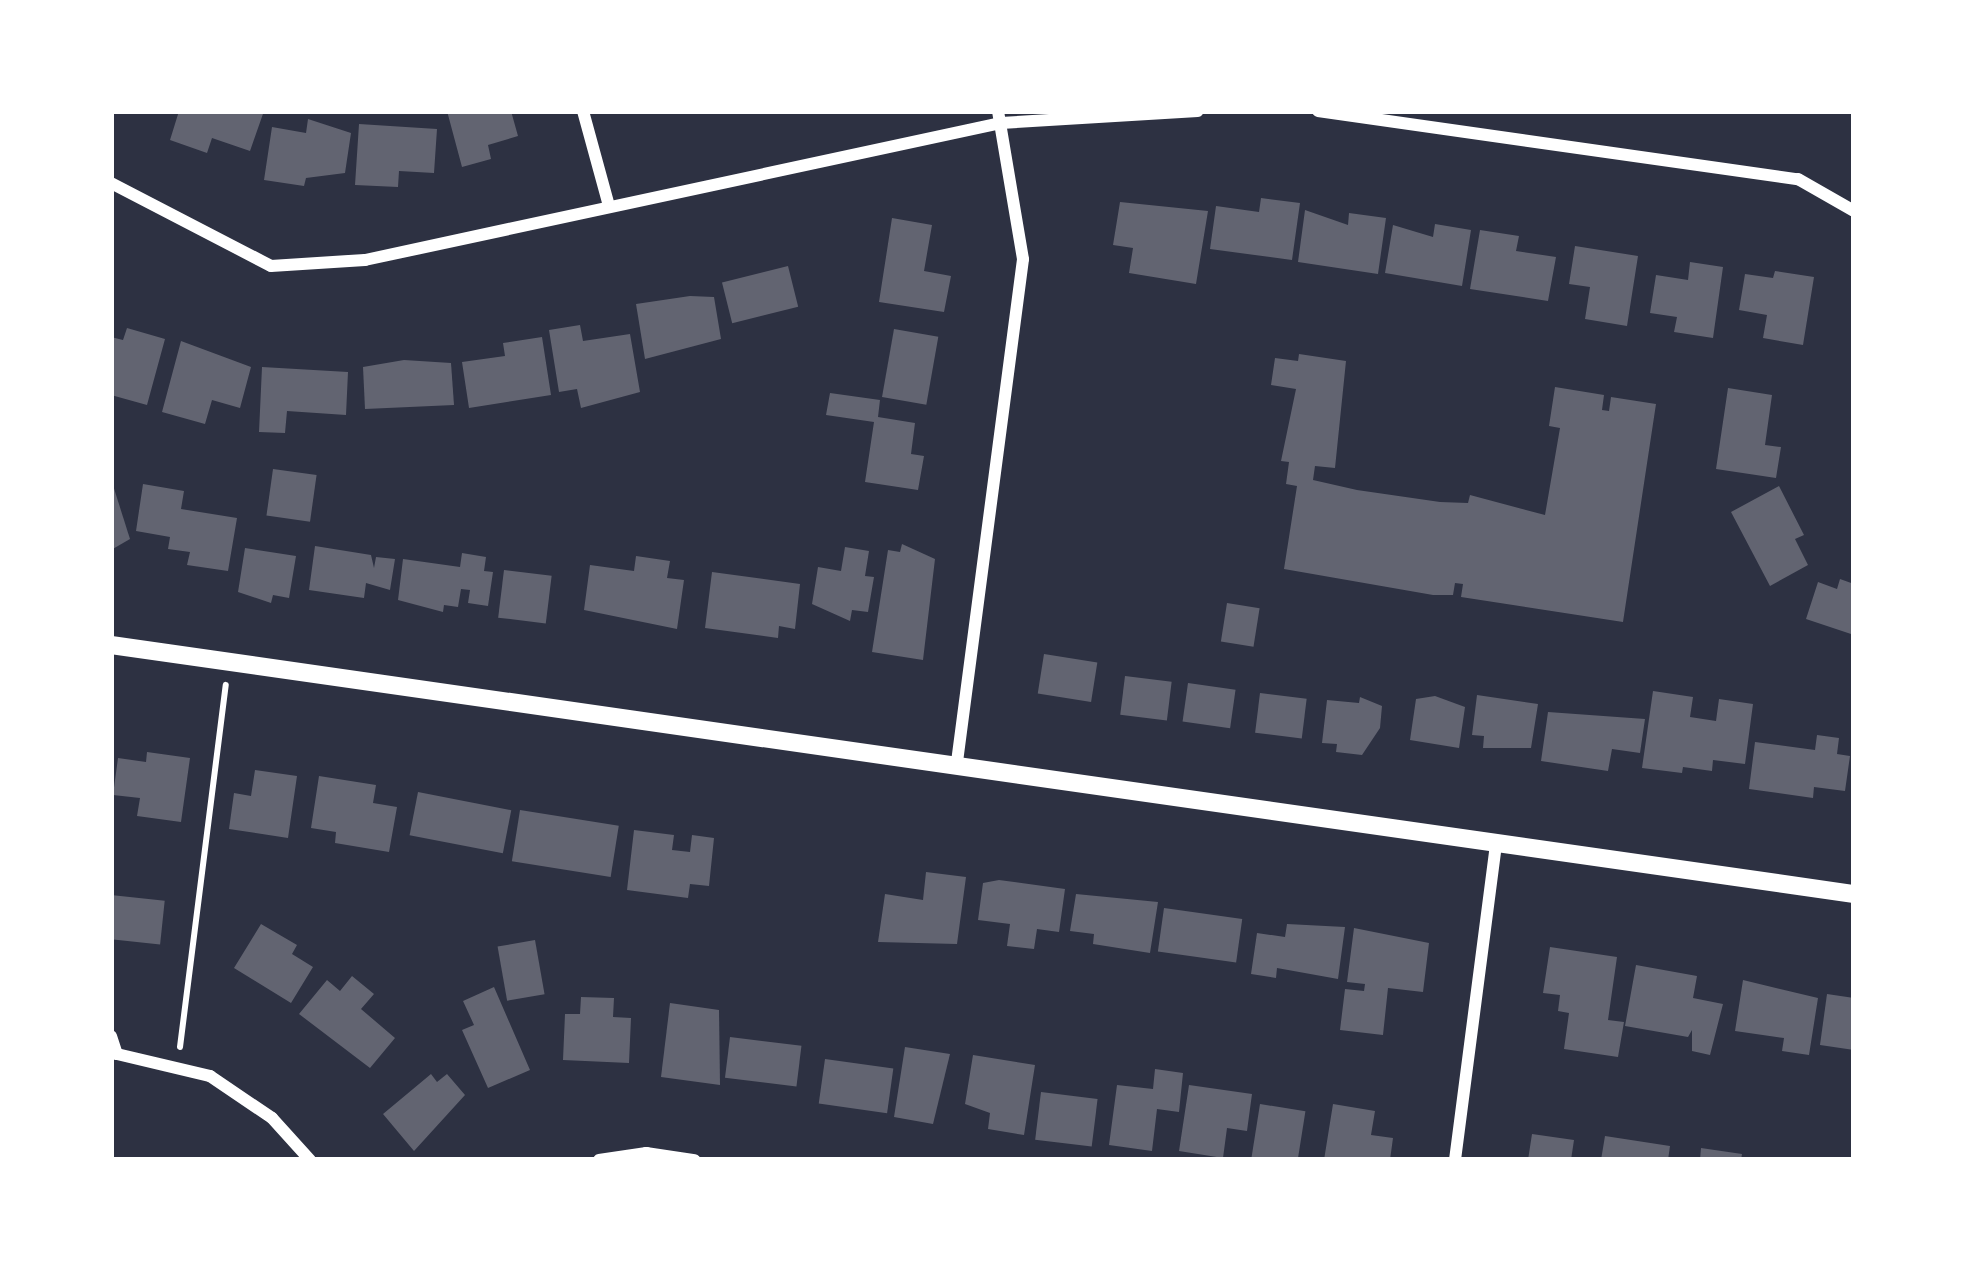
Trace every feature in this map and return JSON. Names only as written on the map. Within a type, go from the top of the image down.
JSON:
[{"type":"main road","points":[[111,645],[228,666],[957,762],[1854,894]]},
{"type":"street","points":[[583,111],[609,206]]},
{"type":"street","points":[[111,183],[271,266],[365,260],[999,117],[1198,111]]},
{"type":"street","points":[[1318,111],[1798,179],[1854,211]]},
{"type":"street","points":[[957,762],[1022,259],[999,117]]},
{"type":"street","points":[[1455,1160],[1496,844]]},
{"type":"street","points":[[111,1036],[114,1058],[210,1076],[272,1118],[310,1160]]},
{"type":"street","points":[[599,1160],[646,1153],[694,1160]]},
{"type":"path","points":[[178,1068],[228,666]]},
{"type":"building","points":[[179,111],[264,111],[250,151],[212,138],[207,153],[170,140]]},
{"type":"building","points":[[447,111],[511,111],[518,136],[488,145],[491,159],[462,167]]},
{"type":"building","points":[[308,119],[351,133],[345,173],[306,178],[304,186],[264,180],[272,127],[306,133]]},
{"type":"building","points":[[359,124],[437,129],[434,173],[399,171],[398,187],[355,185]]},
{"type":"building","points":[[1261,198],[1300,203],[1292,260],[1210,249],[1216,206],[1259,212]]},
{"type":"building","points":[[1120,202],[1208,211],[1196,284],[1129,273],[1133,248],[1113,245]]},
{"type":"building","points":[[1305,210],[1348,225],[1349,213],[1386,218],[1378,274],[1298,262]]},
{"type":"building","points":[[892,218],[932,225],[924,271],[951,276],[944,312],[879,302]]},
{"type":"building","points":[[1435,224],[1471,230],[1462,286],[1385,273],[1393,225],[1433,237]]},
{"type":"building","points":[[1480,230],[1519,236],[1516,251],[1556,257],[1548,301],[1470,289]]},
{"type":"building","points":[[1575,246],[1638,256],[1627,326],[1585,319],[1590,287],[1569,284]]},
{"type":"building","points":[[1690,262],[1723,267],[1713,338],[1674,332],[1677,317],[1650,313],[1656,275],[1688,280]]},
{"type":"building","points":[[788,266],[798,307],[732,323],[722,282]]},
{"type":"building","points":[[1775,271],[1814,277],[1803,345],[1763,338],[1767,315],[1739,310],[1745,274],[1773,278]]},
{"type":"building","points":[[714,297],[721,339],[645,359],[636,304]]},
{"type":"building","points":[[580,325],[583,341],[630,334],[640,392],[581,408],[577,389],[559,392],[549,330]]},
{"type":"building","points":[[127,328],[165,339],[147,405],[111,395],[111,337],[123,340]]},
{"type":"building","points":[[894,329],[938,337],[926,405],[882,397]]},
{"type":"building","points":[[542,337],[551,395],[469,408],[462,362],[505,356],[503,343]]},
{"type":"building","points":[[181,341],[251,367],[240,408],[212,400],[205,424],[162,412]]},
{"type":"building","points":[[1299,354],[1346,361],[1335,468],[1315,466],[1313,480],[1440,502],[1468,503],[1470,495],[1545,515],[1560,428],[1549,426],[1555,387],[1604,395],[1602,410],[1609,411],[1611,397],[1656,404],[1623,622],[1461,597],[1463,584],[1455,583],[1453,595],[1433,595],[1284,569],[1297,486],[1286,484],[1289,462],[1281,461],[1296,389],[1271,385],[1275,358],[1298,361]]},
{"type":"building","points":[[404,360],[451,363],[454,405],[365,409],[363,367]]},
{"type":"building","points":[[262,367],[348,372],[346,415],[287,411],[285,433],[259,432]]},
{"type":"building","points":[[1728,388],[1772,395],[1765,445],[1781,447],[1776,478],[1716,469]]},
{"type":"building","points":[[830,393],[880,400],[878,417],[915,423],[911,454],[924,456],[918,490],[865,482],[874,422],[826,415]]},
{"type":"building","points":[[273,469],[317,475],[310,522],[266,516]]},
{"type":"building","points":[[111,479],[130,539],[111,550]]},
{"type":"building","points":[[143,484],[184,491],[181,509],[237,518],[228,571],[187,565],[190,552],[168,549],[170,537],[136,531]]},
{"type":"building","points":[[1779,486],[1804,535],[1795,539],[1808,565],[1770,586],[1731,512]]},
{"type":"building","points":[[902,544],[935,559],[923,660],[872,652],[888,550],[900,552]]},
{"type":"building","points":[[315,546],[371,555],[374,568],[376,557],[395,559],[390,590],[366,583],[364,598],[309,590]]},
{"type":"building","points":[[845,547],[869,551],[865,576],[874,577],[868,612],[852,610],[850,621],[812,604],[818,567],[841,571]]},
{"type":"building","points":[[245,548],[296,556],[289,598],[273,595],[271,603],[238,592]]},
{"type":"building","points":[[462,553],[486,557],[484,571],[493,572],[488,606],[468,603],[470,590],[461,589],[458,607],[444,605],[443,612],[398,600],[403,559],[460,567]]},
{"type":"building","points":[[636,556],[670,561],[667,578],[684,580],[677,629],[584,610],[590,565],[634,571]]},
{"type":"building","points":[[504,570],[552,576],[546,623],[498,618]]},
{"type":"building","points":[[712,572],[800,584],[795,629],[779,626],[778,638],[705,628]]},
{"type":"building","points":[[1840,579],[1854,584],[1854,635],[1806,619],[1818,582],[1837,589]]},
{"type":"building","points":[[1227,603],[1260,608],[1253,647],[1221,642]]},
{"type":"building","points":[[1044,654],[1097,662],[1091,702],[1038,694]]},
{"type":"building","points":[[1125,676],[1172,682],[1167,720],[1120,715]]},
{"type":"building","points":[[1188,683],[1236,690],[1230,728],[1183,722]]},
{"type":"building","points":[[1653,691],[1693,697],[1690,717],[1716,721],[1719,699],[1753,704],[1745,764],[1713,760],[1712,771],[1683,767],[1682,773],[1642,768]]},
{"type":"building","points":[[1260,693],[1307,699],[1302,738],[1255,733]]},
{"type":"building","points":[[1477,695],[1538,704],[1531,748],[1483,748],[1484,736],[1472,735]]},
{"type":"building","points":[[1435,696],[1465,707],[1459,748],[1410,740],[1416,699]]},
{"type":"building","points":[[1360,697],[1382,706],[1380,728],[1362,755],[1336,752],[1337,744],[1322,743],[1327,700],[1359,703]]},
{"type":"building","points":[[1548,712],[1645,719],[1640,753],[1612,749],[1608,771],[1541,761]]},
{"type":"building","points":[[1817,735],[1839,738],[1837,754],[1850,756],[1845,791],[1814,787],[1813,798],[1749,789],[1755,742],[1815,750]]},
{"type":"building","points":[[147,752],[190,758],[181,822],[137,816],[140,798],[113,795],[118,758],[146,762]]},
{"type":"building","points":[[255,770],[297,776],[288,838],[229,829],[234,793],[251,796]]},
{"type":"building","points":[[319,776],[376,785],[373,803],[397,807],[389,852],[335,843],[336,832],[311,828]]},
{"type":"building","points":[[418,792],[511,810],[503,853],[410,835]]},
{"type":"building","points":[[520,810],[619,826],[611,877],[512,861]]},
{"type":"building","points":[[634,830],[674,835],[672,850],[690,852],[692,835],[714,838],[709,886],[690,884],[688,898],[627,890]]},
{"type":"building","points":[[926,872],[966,877],[957,944],[878,942],[885,894],[923,900]]},
{"type":"building","points":[[999,880],[1065,889],[1059,932],[1037,929],[1034,949],[1007,946],[1010,924],[978,920],[983,883]]},
{"type":"building","points":[[1076,894],[1158,902],[1150,953],[1093,944],[1094,934],[1070,931]]},
{"type":"building","points":[[111,895],[165,901],[160,944],[111,939]]},
{"type":"building","points":[[1164,908],[1242,919],[1236,963],[1158,952]]},
{"type":"building","points":[[261,924],[297,945],[292,954],[313,967],[291,1003],[234,968]]},
{"type":"building","points":[[1287,924],[1345,927],[1338,979],[1277,968],[1276,978],[1251,974],[1257,933],[1285,937]]},
{"type":"building","points":[[1354,928],[1429,943],[1423,992],[1388,988],[1383,1035],[1340,1030],[1345,989],[1364,991],[1365,984],[1347,982]]},
{"type":"building","points":[[535,940],[545,994],[507,1001],[498,947]]},
{"type":"building","points":[[1550,947],[1617,957],[1608,1020],[1624,1022],[1618,1057],[1564,1049],[1569,1013],[1558,1011],[1560,995],[1543,993]]},
{"type":"building","points":[[1636,965],[1697,976],[1693,998],[1723,1004],[1710,1055],[1692,1051],[1692,1030],[1688,1037],[1625,1026]]},
{"type":"building","points":[[352,976],[374,994],[361,1009],[395,1038],[370,1068],[299,1014],[327,980],[340,991]]},
{"type":"building","points":[[1743,980],[1818,998],[1809,1055],[1782,1051],[1784,1038],[1735,1031]]},
{"type":"building","points":[[494,987],[530,1070],[488,1088],[462,1030],[474,1025],[463,1001]]},
{"type":"building","points":[[1827,994],[1854,998],[1854,1050],[1820,1045]]},
{"type":"building","points":[[581,997],[614,998],[613,1017],[631,1018],[629,1063],[563,1060],[565,1014],[580,1014]]},
{"type":"building","points":[[670,1003],[719,1010],[720,1085],[661,1077]]},
{"type":"building","points":[[730,1037],[801,1046],[796,1086],[725,1078]]},
{"type":"building","points":[[905,1047],[950,1054],[933,1124],[894,1117]]},
{"type":"building","points":[[973,1055],[1035,1065],[1024,1135],[988,1129],[990,1113],[965,1104]]},
{"type":"building","points":[[825,1059],[893,1069],[887,1113],[819,1104]]},
{"type":"building","points":[[1155,1069],[1183,1073],[1179,1112],[1157,1109],[1152,1151],[1109,1145],[1117,1085],[1153,1089]]},
{"type":"building","points":[[431,1074],[437,1082],[447,1074],[465,1095],[414,1151],[383,1114]]},
{"type":"building","points":[[1189,1085],[1252,1094],[1247,1131],[1227,1128],[1223,1158],[1179,1151]]},
{"type":"building","points":[[1041,1092],[1098,1099],[1092,1147],[1035,1140]]},
{"type":"building","points":[[1260,1104],[1305,1111],[1298,1160],[1251,1160]]},
{"type":"building","points":[[1333,1104],[1375,1111],[1371,1135],[1393,1138],[1390,1160],[1324,1160]]},
{"type":"building","points":[[1532,1134],[1574,1140],[1571,1160],[1528,1160]]},
{"type":"building","points":[[1605,1136],[1670,1146],[1668,1160],[1601,1160]]},
{"type":"building","points":[[1701,1148],[1742,1154],[1741,1160],[1700,1160]]}]
